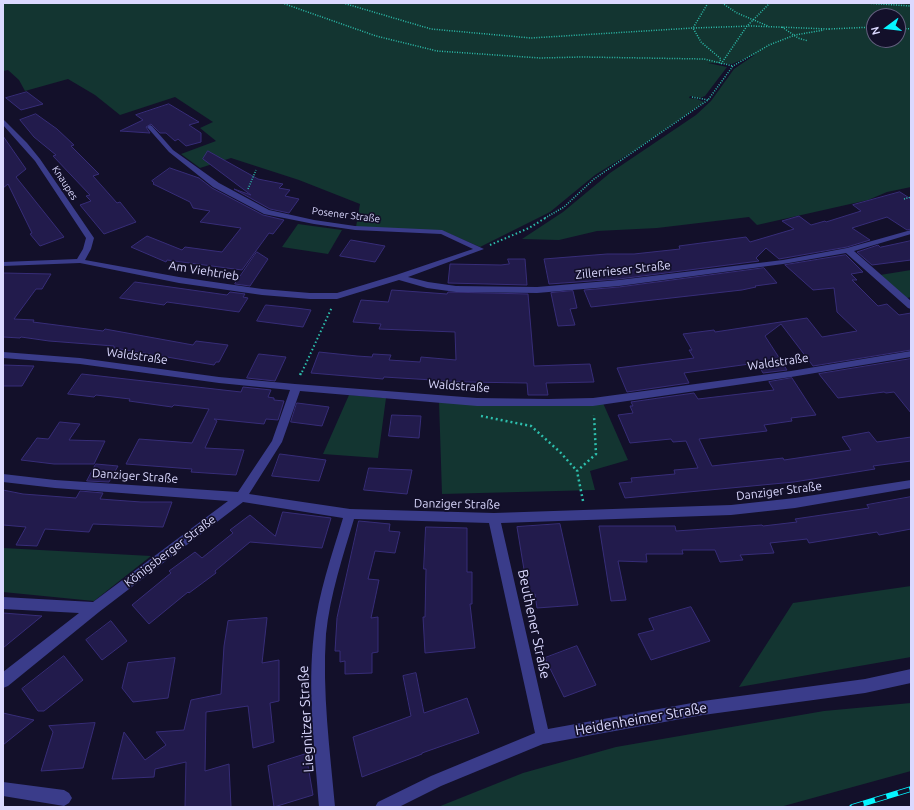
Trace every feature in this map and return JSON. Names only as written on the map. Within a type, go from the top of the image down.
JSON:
[{"type":"street","name":"Knaupes","points":[[3,122],[25,144],[38,160],[90,238],[87,249],[80,261]]},
{"type":"street","name":"Posener Straße","points":[[150,127],[171,151],[216,185],[266,212],[314,222],[355,228],[442,232],[480,249]]},
{"type":"street","name":"Zillerrieser Straße","points":[[399,278],[427,285],[456,289],[537,290],[619,283],[783,262],[848,250],[911,232]]},
{"type":"street","points":[[399,278],[480,249]]},
{"type":"street","points":[[848,250],[911,306]]},
{"type":"street","name":"Am Viehtrieb","points":[[3,264],[80,261],[179,280],[262,292],[310,296],[337,296],[399,278]]},
{"type":"street","name":"Waldstraße","points":[[3,355],[80,361],[219,380],[467,401],[594,402],[798,373],[911,354]]},
{"type":"street","name":"Königsberger Straße","points":[[3,681],[95,608],[241,497],[277,442],[295,387]]},
{"type":"street","name":"Danziger Straße","points":[[3,478],[55,484],[241,497],[350,514],[494,518],[731,510],[795,503],[911,484]]},
{"type":"street","name":"Liegnitzer Straße","points":[[327,807],[318,691],[320,633],[330,581],[350,514]]},
{"type":"street","name":"Beuthener Straße","points":[[494,518],[543,737]]},
{"type":"street","points":[[3,603],[95,608]]},
{"type":"street","name":"Heidenheimer Straße","points":[[383,807],[436,781],[543,737],[703,708],[865,686],[911,676]]},
{"type":"street","points":[[3,789],[64,798]]},
{"type":"path","points":[[282,3],[376,36],[437,51],[540,58],[582,56],[672,58],[704,60],[734,66]]},
{"type":"path","points":[[343,3],[431,29],[531,38],[747,26],[829,29],[866,27]]},
{"type":"path","points":[[693,28],[708,3]]},
{"type":"path","points":[[722,3],[737,13],[770,26]]},
{"type":"path","points":[[720,63],[747,26],[770,3]]},
{"type":"path","points":[[866,3],[911,6]]},
{"type":"path","points":[[782,27],[798,38],[808,40]]},
{"type":"path","points":[[693,28],[701,42],[720,59],[720,63]]},
{"type":"path","points":[[480,249],[529,228],[564,207],[594,179],[708,100],[734,66],[770,45],[795,35],[829,29]]},
{"type":"path","points":[[692,97],[708,100]]},
{"type":"path","points":[[245,201],[256,170]]},
{"type":"path","points":[[904,199],[911,197]]},
{"type":"path","points":[[295,387],[337,296]]},
{"type":"path","points":[[467,401],[469,414],[531,426],[560,452],[577,471],[585,515]]},
{"type":"path","points":[[577,471],[596,454],[594,402]]},
{"type":"green space","points":[[3,3],[911,3],[911,187],[887,192],[868,200],[757,225],[749,217],[657,228],[597,231],[559,240],[522,239],[563,212],[610,173],[696,115],[711,101],[734,69],[756,54],[732,64],[708,63],[727,67],[705,96],[700,98],[690,96],[689,98],[704,102],[635,150],[595,175],[550,212],[480,247],[443,231],[356,227],[360,204],[299,180],[231,158],[200,168],[181,154],[216,141],[200,128],[213,122],[175,97],[120,115],[95,95],[68,79],[25,91],[19,80],[8,70],[3,71]]},
{"type":"green space","points":[[298,224],[342,230],[328,254],[282,247]]},
{"type":"green space","points":[[911,270],[911,297],[907,298],[880,275]]},
{"type":"green space","points":[[349,395],[386,398],[378,458],[323,454]]},
{"type":"green space","points":[[439,401],[603,403],[628,460],[590,471],[595,490],[442,494]]},
{"type":"green space","points":[[3,548],[151,556],[94,601],[3,592]]},
{"type":"green space","points":[[911,586],[911,657],[739,687],[793,603]]},
{"type":"green space","points":[[911,703],[911,771],[780,807],[438,807],[523,773],[616,747],[824,711]]},
{"type":"building","points":[[27,92],[43,104],[21,110],[6,98]]},
{"type":"building","points":[[169,104],[199,122],[189,125],[201,133],[201,142],[186,146],[178,139],[175,141],[166,133],[160,133],[151,124],[146,127],[150,133],[120,131],[143,120],[136,115]]},
{"type":"building","points":[[36,114],[57,129],[74,145],[71,146],[99,174],[93,176],[117,203],[120,202],[136,222],[104,234],[80,205],[91,201],[86,196],[90,195],[53,156],[56,155],[34,137],[20,120]]},
{"type":"building","points":[[3,136],[26,169],[16,177],[64,237],[40,246],[30,234],[32,233],[8,184],[3,188]]},
{"type":"building","points":[[208,151],[258,179],[283,184],[279,188],[290,190],[285,196],[299,199],[289,213],[270,209],[234,189],[251,195],[203,159]]},
{"type":"building","points":[[170,168],[199,178],[212,188],[263,215],[284,220],[273,234],[269,233],[242,270],[167,260],[166,262],[131,247],[147,236],[182,250],[185,247],[222,252],[241,228],[200,222],[210,211],[193,208],[190,202],[153,184],[154,183],[152,181]]},
{"type":"building","points":[[900,192],[911,199],[911,229],[907,230],[887,217],[852,228],[870,240],[847,247],[779,259],[766,248],[756,258],[759,261],[619,279],[549,284],[544,259],[607,254],[634,254],[680,249],[679,246],[746,237],[750,242],[794,229],[782,221],[799,216],[811,225],[826,222],[861,211],[853,205]]},
{"type":"building","points":[[351,240],[385,246],[375,262],[340,256]]},
{"type":"building","points":[[911,241],[911,260],[872,265],[857,252],[878,245],[880,247]]},
{"type":"building","points":[[257,252],[268,259],[250,286],[235,284]]},
{"type":"building","points":[[846,255],[863,272],[851,274],[857,280],[852,280],[878,306],[887,304],[899,315],[911,313],[911,350],[813,366],[781,324],[765,336],[787,370],[763,373],[757,363],[684,373],[689,383],[627,392],[617,368],[694,358],[689,350],[692,350],[683,334],[714,330],[715,332],[807,318],[822,337],[857,331],[837,312],[834,288],[813,290],[785,265]]},
{"type":"building","points":[[508,259],[525,259],[527,285],[448,283],[450,264],[501,265],[509,264]]},
{"type":"building","points":[[764,268],[777,283],[755,286],[756,287],[742,290],[591,307],[584,290],[619,287]]},
{"type":"building","points":[[3,273],[51,274],[42,289],[36,289],[14,319],[34,320],[33,322],[103,331],[105,329],[193,345],[196,341],[228,345],[219,362],[216,362],[214,365],[114,348],[114,346],[49,341],[21,337],[3,337]]},
{"type":"building","points":[[135,282],[227,295],[230,292],[245,294],[243,297],[248,298],[239,312],[167,302],[164,305],[120,298]]},
{"type":"building","points":[[392,290],[447,294],[448,292],[528,294],[534,366],[590,364],[594,382],[546,383],[548,395],[528,395],[527,383],[465,382],[384,377],[383,379],[311,373],[319,352],[372,357],[373,354],[391,355],[389,360],[420,362],[421,357],[456,360],[455,332],[379,329],[381,324],[353,322],[361,300],[388,302]]},
{"type":"building","points":[[573,291],[577,308],[570,309],[575,325],[558,326],[551,293]]},
{"type":"building","points":[[266,305],[311,310],[303,327],[257,321]]},
{"type":"building","points":[[259,354],[286,357],[275,381],[247,378]]},
{"type":"building","points":[[911,359],[911,413],[894,392],[838,398],[819,374]]},
{"type":"building","points":[[3,365],[34,366],[22,386],[3,386]]},
{"type":"building","points":[[82,374],[241,392],[243,387],[271,390],[268,397],[274,398],[274,400],[284,401],[278,420],[266,419],[264,424],[214,419],[217,421],[205,448],[244,450],[236,475],[191,472],[192,469],[126,464],[139,439],[192,443],[209,409],[174,405],[172,407],[129,401],[130,399],[96,395],[94,397],[68,394]]},
{"type":"building","points":[[792,378],[816,415],[791,418],[792,421],[764,425],[767,431],[699,439],[712,466],[783,458],[784,460],[851,450],[842,437],[869,432],[877,442],[911,437],[911,461],[873,466],[875,469],[794,482],[625,498],[619,483],[632,482],[631,478],[675,474],[674,470],[698,468],[686,441],[673,442],[671,439],[630,443],[618,415],[633,413],[630,406],[633,406],[631,402],[694,393],[698,399],[774,390],[769,382]]},
{"type":"building","points":[[297,403],[329,407],[322,426],[291,422]]},
{"type":"building","points":[[392,415],[421,416],[419,438],[389,436]]},
{"type":"building","points":[[60,422],[80,424],[69,440],[105,441],[94,464],[54,464],[21,460],[37,438],[48,439]]},
{"type":"building","points":[[280,454],[326,460],[319,481],[272,476]]},
{"type":"building","points":[[96,464],[118,466],[109,482],[87,481]]},
{"type":"building","points":[[369,468],[412,470],[407,494],[364,490]]},
{"type":"building","points":[[3,490],[23,494],[76,498],[80,491],[103,493],[100,499],[141,502],[172,502],[163,527],[93,524],[89,532],[45,529],[37,546],[16,545],[26,527],[3,525]]},
{"type":"building","points":[[911,497],[911,529],[879,535],[877,532],[809,543],[807,539],[770,543],[774,553],[740,555],[743,560],[720,562],[715,550],[682,550],[683,554],[646,554],[647,562],[618,561],[626,600],[611,601],[599,526],[675,526],[676,531],[763,526],[797,522],[795,519],[869,508],[867,505]]},
{"type":"building","points":[[283,512],[331,518],[322,548],[250,542],[215,571],[216,573],[189,593],[188,592],[149,624],[132,605],[171,573],[169,571],[195,552],[202,558],[233,533],[230,530],[250,515],[275,536]]},
{"type":"building","points":[[359,521],[390,524],[389,531],[400,532],[395,553],[375,551],[368,579],[379,580],[371,618],[378,617],[378,652],[372,653],[372,673],[345,674],[345,661],[340,662],[340,651],[335,651],[337,618]]},
{"type":"building","points":[[560,524],[578,605],[537,608],[535,594],[528,594],[517,527]]},
{"type":"building","points":[[426,527],[467,528],[467,572],[472,572],[472,604],[470,604],[475,648],[425,653],[423,617],[425,617],[426,569],[424,569]]},
{"type":"building","points":[[691,607],[710,641],[651,660],[638,634],[654,630],[649,619]]},
{"type":"building","points":[[3,613],[42,616],[3,648]]},
{"type":"building","points":[[267,618],[262,663],[279,660],[279,701],[270,703],[274,742],[253,748],[248,706],[206,712],[205,771],[229,764],[231,807],[185,807],[186,762],[155,769],[154,777],[112,779],[124,732],[145,760],[166,745],[156,732],[184,730],[191,700],[221,694],[224,646],[228,621]]},
{"type":"building","points":[[111,621],[127,641],[102,660],[86,640]]},
{"type":"building","points":[[577,646],[596,685],[564,697],[545,658]]},
{"type":"building","points":[[64,656],[83,680],[44,711],[38,711],[22,689]]},
{"type":"building","points":[[175,658],[168,698],[133,702],[122,688],[128,663]]},
{"type":"building","points":[[416,673],[424,713],[467,698],[479,733],[422,753],[362,777],[353,737],[411,716],[403,676]]},
{"type":"building","points":[[3,713],[34,720],[3,745]]},
{"type":"building","points":[[95,723],[83,768],[41,771],[53,732],[49,726]]},
{"type":"building","points":[[306,754],[313,795],[274,807],[268,766]]},
{"type":"railway","points":[[852,807],[911,789]]}]
